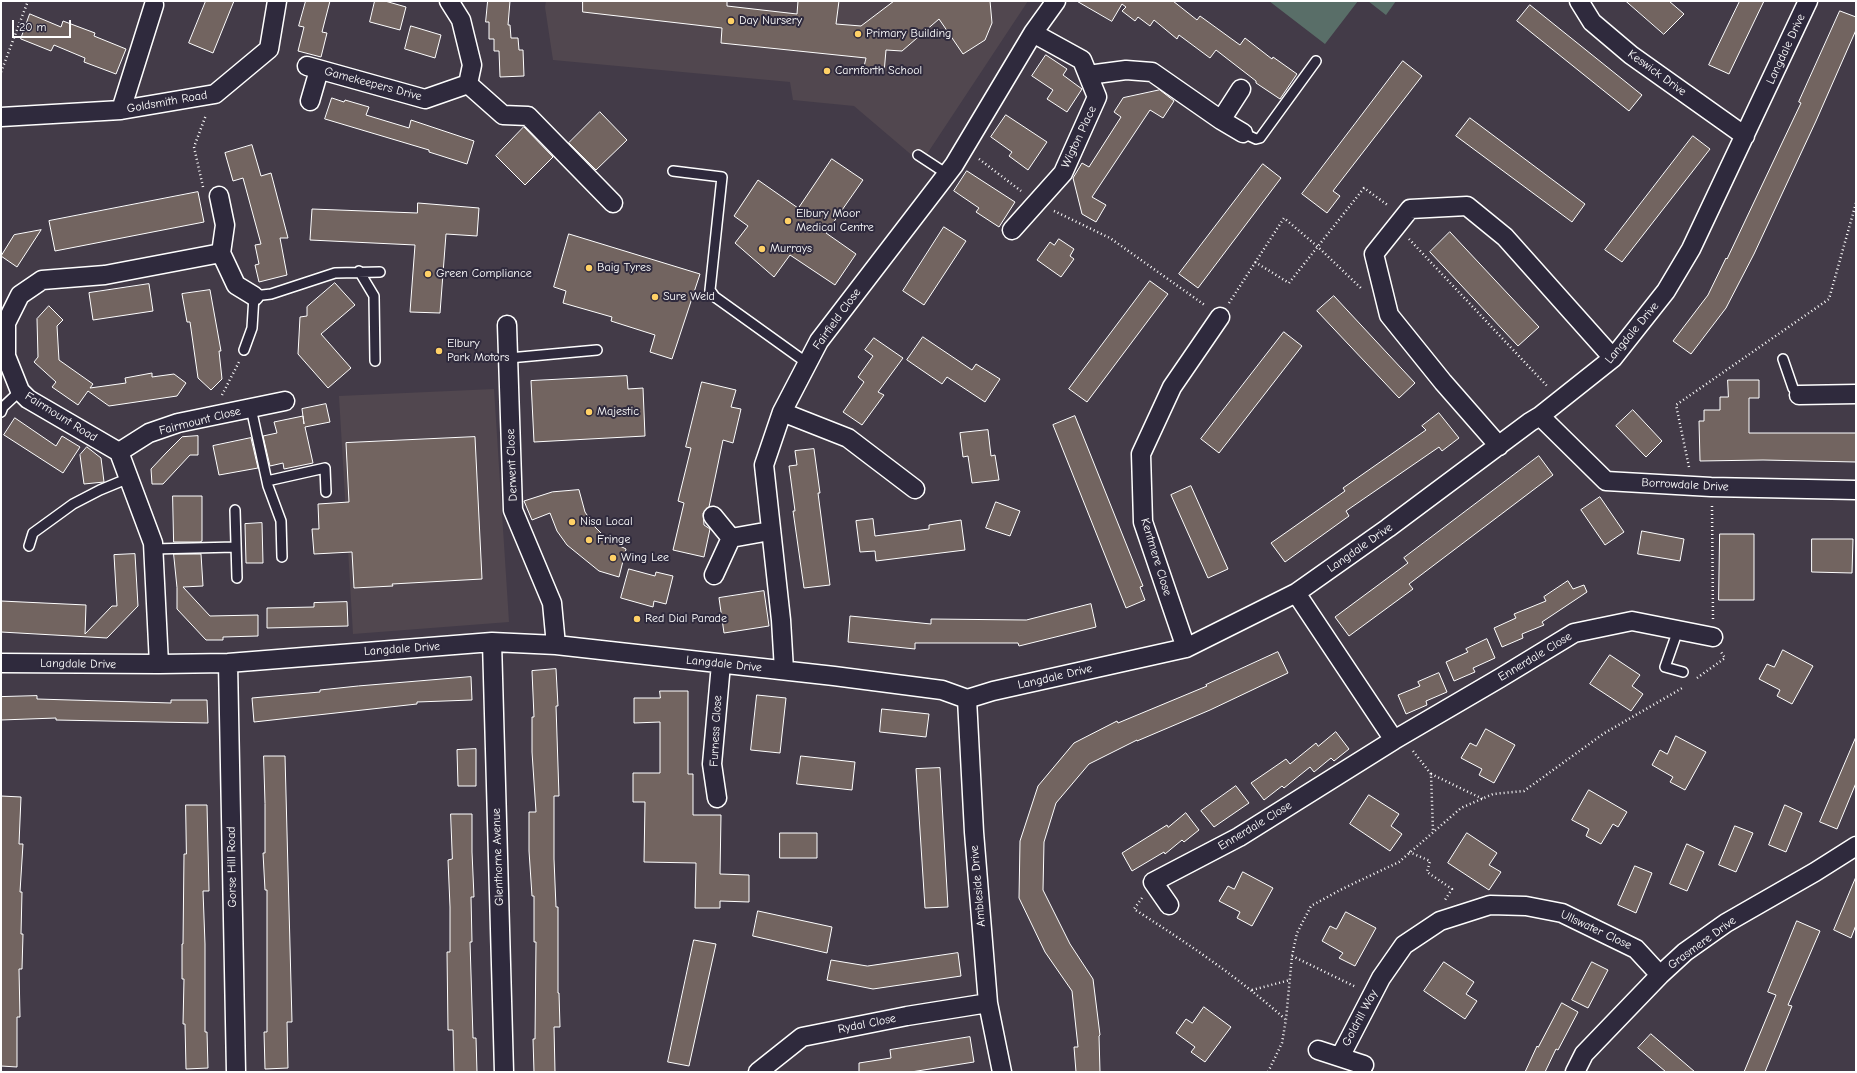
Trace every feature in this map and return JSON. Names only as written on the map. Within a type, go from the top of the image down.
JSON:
[{"type":"street","name":"Goldsmith Road","points":[[1,117],[121,110],[215,94],[269,49],[277,1]]},
{"type":"street","points":[[449,1],[461,20],[472,65],[468,84],[503,115],[528,116],[613,203]]},
{"type":"street","name":"Fairfield Close","points":[[784,670],[781,620],[770,531],[764,465],[782,412],[819,341],[947,174],[1033,33],[1056,1]]},
{"type":"street","name":"Keswick Drive","points":[[1578,1],[1592,22],[1631,55],[1745,136]]},
{"type":"street","name":"Langdale Drive","points":[[1,663],[228,663],[492,642],[556,645],[784,670],[942,690],[967,699],[993,691],[1186,648],[1296,593],[1540,416],[1613,358],[1666,292],[1691,249],[1808,1]]},
{"type":"street","points":[[121,110],[154,5]]},
{"type":"street","name":"Wigton Place","points":[[1012,230],[1063,173],[1097,97],[1082,60],[1033,33]]},
{"type":"street","name":"Gamekeepers Drive","points":[[310,100],[313,68],[424,99],[468,84]]},
{"type":"street","points":[[1088,75],[1126,70],[1152,72],[1221,120],[1243,133]]},
{"type":"street","points":[[1221,120],[1240,89]]},
{"type":"street","points":[[219,196],[226,226],[221,253],[236,285],[254,296]]},
{"type":"street","points":[[1499,446],[1443,382],[1389,315],[1374,254],[1410,209],[1467,206],[1505,237],[1613,358]]},
{"type":"street","name":"Fairmount Road","points":[[119,452],[28,399],[20,391],[6,356],[6,323],[20,295],[42,280],[105,275],[221,253]]},
{"type":"street","name":"Kentmere Close","points":[[1186,648],[1143,522],[1141,454],[1172,387],[1220,317]]},
{"type":"street","name":"Derwent Close","points":[[507,325],[513,510],[552,603],[556,645]]},
{"type":"street","points":[[1800,395],[1856,394]]},
{"type":"street","name":"Fairmount Close","points":[[119,452],[149,433],[178,423],[285,401]]},
{"type":"street","points":[[782,412],[848,438],[915,489]]},
{"type":"street","name":"Borrowdale Drive","points":[[1540,416],[1606,481],[1711,488],[1856,490]]},
{"type":"street","points":[[119,452],[153,542],[159,664]]},
{"type":"street","points":[[714,516],[731,538]]},
{"type":"street","points":[[731,538],[770,531]]},
{"type":"street","points":[[714,575],[731,538]]},
{"type":"street","points":[[1296,593],[1398,738]]},
{"type":"street","name":"Ennerdale Close","points":[[1153,882],[1239,837],[1398,738],[1574,633],[1632,621],[1713,637]]},
{"type":"street","name":"Glenthorne Avenue","points":[[492,642],[504,1072]]},
{"type":"street","name":"Gorse Hill Road","points":[[228,663],[236,1072]]},
{"type":"street","name":"Furness Close","points":[[717,798],[712,764],[721,664]]},
{"type":"street","name":"Ambleside Drive","points":[[967,699],[974,832],[988,1003],[1002,1072]]},
{"type":"street","name":"Grasmere Drive","points":[[1575,1072],[1584,1054],[1660,975],[1685,952],[1726,923],[1856,846]]},
{"type":"street","points":[[1153,882],[1169,905]]},
{"type":"street","name":"Ullswater Close","points":[[1380,978],[1404,945],[1440,921],[1490,905],[1526,906],[1562,913],[1636,949],[1660,975]]},
{"type":"street","name":"Goldrill Way","points":[[1340,1057],[1373,995],[1380,978]]},
{"type":"street","name":"Rydal Close","points":[[758,1072],[802,1037],[907,1016],[988,1003]]},
{"type":"street","points":[[1318,1050],[1364,1064]]},
{"type":"lane","points":[[1243,133],[1256,139],[1260,138],[1316,61]]},
{"type":"lane","points":[[918,155],[947,174]]},
{"type":"lane","points":[[673,171],[722,176],[710,290],[715,297],[807,363]]},
{"type":"lane","points":[[359,271],[374,296],[375,361]]},
{"type":"lane","points":[[244,350],[252,328],[254,296],[271,294],[336,273],[359,271],[380,272]]},
{"type":"lane","points":[[509,358],[597,350]]},
{"type":"lane","points":[[1783,359],[1793,388],[1800,395]]},
{"type":"lane","points":[[1,412],[3,407],[20,391]]},
{"type":"lane","points":[[252,408],[266,481],[281,521],[282,557]]},
{"type":"lane","points":[[266,481],[325,468],[326,492]]},
{"type":"lane","points":[[29,546],[33,533],[73,504],[100,490],[129,478]]},
{"type":"lane","points":[[235,510],[237,578]]},
{"type":"lane","points":[[153,549],[235,547]]},
{"type":"lane","points":[[1678,630],[1665,667],[1683,672]]},
{"type":"path","points":[[1,72],[28,1]]},
{"type":"path","points":[[215,94],[194,147],[203,187],[219,196]]},
{"type":"path","points":[[964,148],[1036,202],[1110,238],[1220,317],[1284,218],[1318,247],[1368,294]]},
{"type":"path","points":[[1255,262],[1289,283],[1364,188],[1400,221],[1561,400]]},
{"type":"path","points":[[205,418],[226,388],[244,350]]},
{"type":"path","points":[[1398,738],[1432,774],[1483,799]]},
{"type":"path","points":[[1432,774],[1433,832]]},
{"type":"path","points":[[1410,852],[1430,861],[1427,872],[1452,889],[1436,913],[1440,921]]},
{"type":"path","points":[[1153,882],[1134,909],[1201,952],[1252,990],[1286,1019]]},
{"type":"path","points":[[1292,956],[1373,995]]},
{"type":"path","points":[[1252,990],[1290,980]]},
{"type":"shaded area","name":"Carnforth School","points":[[546,1],[1028,1],[921,163],[854,106],[793,100],[790,82],[553,60],[545,7]]},
{"type":"shaded area","points":[[494,389],[509,622],[353,634],[339,396]]},
{"type":"green space","points":[[1269,1],[1358,1],[1325,44]]},
{"type":"green space","points":[[1368,1],[1396,1],[1386,15]]},
{"type":"building","points":[[206,1],[234,1],[213,53],[189,43]]},
{"type":"building","points":[[306,1],[330,1],[322,32],[327,33],[321,57],[298,51],[304,27],[299,26]]},
{"type":"building","points":[[375,1],[385,1],[406,7],[400,30],[370,22]]},
{"type":"building","points":[[488,1],[510,1],[508,25],[510,25],[511,38],[518,38],[519,50],[523,50],[524,76],[500,77],[499,51],[494,51],[494,39],[489,39],[489,22],[486,22]]},
{"type":"building","name":"Primary Building","points":[[583,1],[727,1],[727,6],[797,14],[798,1],[839,1],[836,24],[861,26],[894,1],[990,1],[992,23],[985,40],[963,54],[939,19],[902,51],[886,50],[884,73],[863,71],[866,58],[721,43],[722,28],[583,12]]},
{"type":"building","points":[[1077,1],[1173,1],[1197,20],[1200,16],[1240,45],[1245,38],[1272,59],[1273,57],[1297,74],[1280,99],[1256,83],[1256,81],[1216,50],[1210,58],[1179,35],[1177,39],[1154,20],[1150,26],[1138,17],[1135,21],[1122,11],[1126,7],[1122,4],[1112,21]]},
{"type":"building","points":[[1626,1],[1669,1],[1684,14],[1664,34]]},
{"type":"building","points":[[1740,1],[1764,1],[1729,74],[1709,65]]},
{"type":"building","points":[[1530,5],[1642,95],[1629,111],[1517,21]]},
{"type":"building","points":[[1840,11],[1856,17],[1856,30],[1816,121],[1754,254],[1726,308],[1691,354],[1673,341],[1708,295],[1726,258],[1727,259],[1801,103],[1799,102]]},
{"type":"building","points":[[30,14],[61,27],[63,21],[95,33],[94,36],[126,49],[116,74],[84,62],[85,58],[54,45],[51,51],[21,39]]},
{"type":"building","points":[[411,26],[441,35],[435,58],[405,49]]},
{"type":"building","points":[[1046,55],[1067,69],[1063,75],[1082,89],[1067,112],[1047,99],[1053,90],[1032,76]]},
{"type":"building","points":[[1403,61],[1422,76],[1333,191],[1340,196],[1327,213],[1302,194]]},
{"type":"building","points":[[1160,90],[1174,101],[1163,118],[1150,110],[1092,197],[1106,205],[1096,222],[1082,214],[1073,178],[1082,163],[1089,167],[1121,117],[1114,112],[1123,98]]},
{"type":"building","points":[[332,98],[369,107],[366,115],[409,128],[411,120],[474,141],[467,164],[429,152],[429,150],[325,119]]},
{"type":"building","points":[[600,112],[627,140],[596,170],[569,143]]},
{"type":"building","points":[[1006,115],[1047,142],[1028,170],[1009,156],[1012,152],[991,137]]},
{"type":"building","points":[[1470,118],[1585,204],[1572,222],[1456,136]]},
{"type":"building","points":[[524,127],[553,157],[525,185],[496,156]]},
{"type":"building","points":[[1693,136],[1710,149],[1622,262],[1605,250]]},
{"type":"building","points":[[252,145],[261,176],[271,173],[288,238],[280,238],[287,275],[259,282],[255,265],[259,264],[255,245],[261,244],[243,178],[233,181],[225,153]]},
{"type":"building","name":"Elbury Moor Medical Centre","points":[[832,159],[863,180],[826,233],[856,254],[835,285],[790,255],[774,277],[735,243],[748,226],[734,216],[758,180],[798,208]]},
{"type":"building","points":[[1263,164],[1281,178],[1198,288],[1179,274]]},
{"type":"building","points":[[967,171],[1015,202],[999,227],[976,212],[979,208],[954,191]]},
{"type":"building","points":[[198,192],[204,222],[55,251],[49,221]]},
{"type":"building","points":[[418,203],[479,208],[477,236],[446,234],[440,313],[410,312],[415,245],[310,240],[312,209],[417,213]]},
{"type":"building","points":[[944,227],[966,241],[924,305],[903,291]]},
{"type":"building","points":[[41,230],[17,267],[1,256],[14,235]]},
{"type":"building","points":[[1450,232],[1539,327],[1518,346],[1430,252]]},
{"type":"building","points":[[569,234],[700,274],[672,359],[650,352],[655,335],[611,321],[612,317],[563,303],[566,291],[554,287]]},
{"type":"building","points":[[1059,239],[1074,249],[1070,256],[1074,259],[1061,277],[1037,260],[1050,242],[1054,245]]},
{"type":"building","points":[[1150,281],[1168,294],[1087,402],[1069,389]]},
{"type":"building","points":[[335,283],[355,305],[321,334],[351,368],[328,388],[298,354],[300,317],[307,316],[307,307]]},
{"type":"building","points":[[149,284],[153,311],[93,320],[89,293]]},
{"type":"building","points":[[210,290],[221,351],[219,351],[222,379],[211,390],[198,378],[190,322],[187,322],[182,294]]},
{"type":"building","points":[[1334,296],[1415,383],[1399,398],[1317,311]]},
{"type":"building","points":[[49,306],[63,320],[57,326],[59,360],[93,384],[90,388],[126,383],[125,378],[152,373],[152,377],[174,374],[186,383],[177,396],[109,406],[88,391],[78,405],[52,387],[56,382],[34,362],[38,357],[37,319]]},
{"type":"building","points":[[1284,332],[1302,346],[1219,453],[1201,439]]},
{"type":"building","points":[[923,337],[972,370],[976,364],[1000,379],[985,402],[947,377],[942,384],[907,360]]},
{"type":"building","points":[[874,338],[903,358],[878,392],[884,395],[862,425],[843,412],[864,382],[858,377],[873,356],[865,350]]},
{"type":"building","name":"Majestic","points":[[627,376],[628,389],[643,388],[645,436],[534,442],[531,381]]},
{"type":"building","points":[[1728,380],[1759,380],[1759,398],[1749,398],[1749,433],[1856,433],[1856,462],[1763,460],[1700,461],[1699,421],[1704,421],[1704,410],[1720,410],[1720,397],[1728,397]]},
{"type":"building","points":[[702,382],[736,390],[731,407],[741,409],[733,443],[723,440],[709,507],[703,513],[704,525],[710,529],[704,557],[673,550],[684,503],[678,501],[691,448],[686,447]]},
{"type":"building","points":[[326,404],[330,422],[305,427],[313,463],[284,469],[283,463],[270,466],[263,436],[277,433],[274,422],[303,416],[302,409]]},
{"type":"building","points":[[1633,410],[1662,441],[1646,457],[1616,426]]},
{"type":"building","points":[[1439,413],[1459,438],[1442,451],[1439,447],[1346,511],[1349,516],[1285,562],[1271,543],[1345,491],[1343,488],[1426,430],[1422,426]]},
{"type":"building","points":[[1075,416],[1143,586],[1140,587],[1145,600],[1126,608],[1053,425]]},
{"type":"building","points":[[15,418],[56,446],[62,436],[80,447],[63,473],[4,435]]},
{"type":"building","points":[[988,430],[991,456],[995,455],[999,480],[972,483],[968,456],[963,457],[960,433]]},
{"type":"building","points":[[198,436],[198,455],[190,455],[163,484],[152,484],[151,469],[166,453],[182,437]]},
{"type":"building","points":[[475,437],[482,579],[392,584],[393,586],[354,588],[352,552],[314,554],[312,529],[319,529],[318,504],[349,502],[346,443]]},
{"type":"building","points":[[251,438],[258,468],[219,475],[213,446]]},
{"type":"building","points":[[87,447],[101,458],[104,482],[84,484],[80,455]]},
{"type":"building","points":[[814,449],[830,585],[804,588],[793,511],[795,511],[789,466],[797,465],[795,451]]},
{"type":"building","points":[[1539,456],[1553,475],[1409,584],[1413,589],[1349,636],[1335,617],[1408,563],[1404,558]]},
{"type":"building","points":[[1191,486],[1228,569],[1208,578],[1171,495]]},
{"type":"building","points":[[579,490],[585,512],[595,527],[608,540],[626,549],[619,577],[599,571],[567,545],[557,531],[550,513],[532,520],[524,501],[552,492]]},
{"type":"building","points":[[173,496],[202,496],[202,541],[174,542]]},
{"type":"building","points":[[1600,497],[1624,532],[1605,545],[1581,510]]},
{"type":"building","points":[[996,502],[1020,511],[1010,536],[986,528]]},
{"type":"building","points":[[873,519],[875,536],[929,529],[929,525],[961,520],[965,550],[876,561],[875,551],[860,552],[856,521]]},
{"type":"building","points":[[262,523],[263,563],[246,563],[245,524]]},
{"type":"building","points":[[1642,531],[1684,539],[1680,561],[1638,554]]},
{"type":"building","points":[[1720,534],[1754,534],[1754,600],[1719,600]]},
{"type":"building","points":[[1812,539],[1853,539],[1852,573],[1812,572]]},
{"type":"building","points":[[135,554],[138,606],[107,638],[1,632],[1,601],[86,605],[85,634],[112,606],[117,606],[114,555]]},
{"type":"building","points":[[174,554],[201,554],[203,586],[183,587],[210,616],[258,615],[258,636],[223,637],[223,640],[206,640],[177,609]]},
{"type":"building","points":[[629,569],[655,576],[656,572],[673,576],[666,604],[654,601],[653,607],[621,598]]},
{"type":"building","points":[[1568,581],[1573,589],[1584,585],[1587,592],[1542,622],[1544,625],[1522,634],[1523,638],[1502,647],[1494,628],[1516,618],[1514,614],[1546,601],[1544,597]]},
{"type":"building","points":[[764,591],[769,626],[724,633],[719,598]]},
{"type":"building","points":[[347,602],[348,626],[267,628],[267,608],[314,607],[314,603]]},
{"type":"building","points":[[1091,604],[1096,627],[1019,646],[1018,643],[915,643],[915,649],[848,642],[850,616],[931,624],[931,619],[1026,620]]},
{"type":"building","points":[[1487,639],[1495,658],[1473,668],[1475,672],[1454,681],[1446,662],[1468,652],[1466,649]]},
{"type":"building","points":[[1783,650],[1813,666],[1792,704],[1777,696],[1780,690],[1759,679],[1767,664],[1774,667]]},
{"type":"building","points":[[1278,652],[1288,673],[1210,710],[1137,740],[1089,764],[1056,803],[1044,842],[1043,890],[1070,944],[1093,979],[1100,1035],[1100,1072],[1076,1072],[1074,1047],[1078,1047],[1072,991],[1045,952],[1019,898],[1020,841],[1038,786],[1074,743],[1117,721],[1118,723],[1207,686],[1206,685]]},
{"type":"building","points":[[1610,655],[1640,675],[1632,686],[1643,694],[1631,711],[1590,684]]},
{"type":"building","points":[[556,669],[559,796],[554,796],[554,859],[556,907],[558,907],[558,993],[560,1027],[554,1027],[555,1072],[534,1072],[533,1039],[535,1039],[536,942],[534,942],[534,896],[532,896],[529,851],[529,812],[536,812],[532,752],[532,717],[534,717],[532,671]]},
{"type":"building","points":[[1439,673],[1447,692],[1426,701],[1427,705],[1406,714],[1398,695],[1420,686],[1418,682]]},
{"type":"building","points":[[471,677],[472,700],[417,702],[417,704],[254,722],[252,698],[320,692],[320,690],[358,686]]},
{"type":"building","points":[[660,691],[688,691],[688,774],[693,774],[693,815],[721,815],[720,874],[749,875],[749,902],[720,901],[720,908],[695,908],[696,863],[644,862],[645,802],[633,802],[633,773],[660,773],[660,722],[634,723],[634,698],[660,698]]},
{"type":"building","points":[[757,695],[786,698],[780,753],[751,750]]},
{"type":"building","points":[[37,696],[37,699],[171,703],[171,700],[207,700],[208,723],[56,720],[56,718],[1,720],[1,697]]},
{"type":"building","points":[[882,709],[929,714],[926,737],[880,732]]},
{"type":"building","points":[[1486,729],[1515,745],[1494,783],[1479,775],[1482,769],[1461,758],[1470,743],[1476,746]]},
{"type":"building","points":[[1336,732],[1349,749],[1334,761],[1331,758],[1314,772],[1310,767],[1284,788],[1282,786],[1264,800],[1251,783],[1286,759],[1290,764],[1316,743],[1318,746]]},
{"type":"building","points":[[1676,736],[1706,752],[1685,790],[1670,782],[1673,777],[1652,765],[1660,750],[1667,754]]},
{"type":"building","points":[[1856,737],[1856,783],[1837,829],[1820,822]]},
{"type":"building","points":[[476,749],[476,786],[458,786],[457,750]]},
{"type":"building","points":[[264,756],[285,756],[292,1022],[287,1022],[288,1068],[265,1069],[264,1032],[267,1032],[267,890],[265,890],[263,853],[265,853]]},
{"type":"building","points":[[801,756],[855,762],[852,790],[797,784]]},
{"type":"building","points":[[940,768],[948,907],[925,908],[916,769]]},
{"type":"building","points":[[1236,786],[1249,803],[1214,827],[1201,811]]},
{"type":"building","points":[[1589,790],[1627,812],[1618,827],[1613,824],[1601,844],[1586,836],[1589,829],[1572,820]]},
{"type":"building","points":[[1369,795],[1399,814],[1391,826],[1402,834],[1390,851],[1350,824]]},
{"type":"building","points":[[1,796],[21,797],[19,844],[23,844],[20,892],[22,892],[21,934],[23,934],[22,969],[19,969],[20,1017],[17,1017],[17,1067],[1,1066]]},
{"type":"building","points":[[186,805],[207,805],[209,891],[203,891],[205,944],[205,1032],[207,1032],[208,1068],[186,1069],[185,1024],[183,1024],[184,979],[182,979],[182,944],[184,854],[186,854]]},
{"type":"building","points":[[1785,805],[1802,813],[1786,852],[1769,845]]},
{"type":"building","points":[[1186,813],[1199,830],[1184,842],[1182,840],[1165,854],[1164,852],[1132,871],[1122,853],[1167,825],[1168,827]]},
{"type":"building","points":[[451,814],[472,814],[474,897],[471,897],[472,942],[470,942],[473,1038],[476,1038],[477,1072],[454,1072],[453,1030],[448,1030],[447,952],[450,952],[450,907],[448,860],[452,859]]},
{"type":"building","points":[[1735,826],[1753,833],[1736,872],[1719,865]]},
{"type":"building","points":[[780,833],[817,833],[817,858],[780,858]]},
{"type":"building","points":[[1467,833],[1497,853],[1489,865],[1501,872],[1489,890],[1448,863]]},
{"type":"building","points":[[1687,844],[1704,852],[1687,891],[1670,884]]},
{"type":"building","points":[[1635,866],[1652,873],[1636,913],[1618,905]]},
{"type":"building","points":[[1243,872],[1273,888],[1252,926],[1237,918],[1240,912],[1219,901],[1228,886],[1234,889]]},
{"type":"building","points":[[1856,877],[1856,925],[1851,938],[1834,930]]},
{"type":"building","points":[[758,911],[832,927],[827,953],[753,936]]},
{"type":"building","points":[[1346,912],[1376,928],[1355,966],[1339,958],[1343,953],[1322,941],[1330,926],[1336,929]]},
{"type":"building","points":[[1797,921],[1820,931],[1788,1005],[1792,1006],[1765,1072],[1744,1072],[1776,995],[1768,992]]},
{"type":"building","points":[[694,940],[716,944],[689,1066],[668,1062]]},
{"type":"building","points":[[958,953],[961,976],[873,989],[827,980],[831,960],[867,966]]},
{"type":"building","points":[[1444,962],[1474,982],[1466,994],[1477,1001],[1465,1019],[1424,991]]},
{"type":"building","points":[[1592,962],[1608,970],[1588,1008],[1572,1000]]},
{"type":"building","points":[[1562,1003],[1578,1012],[1558,1050],[1556,1049],[1545,1072],[1525,1072],[1537,1046],[1538,1047]]},
{"type":"building","points":[[1204,1007],[1231,1027],[1205,1062],[1191,1052],[1195,1047],[1176,1033],[1186,1019],[1192,1023]]},
{"type":"building","points":[[1651,1034],[1695,1072],[1666,1072],[1638,1048]]},
{"type":"building","points":[[970,1037],[974,1062],[911,1072],[859,1072],[859,1063],[891,1058],[890,1050]]},
{"type":"place","name":"Day Nursery","points":[[731,21]]},
{"type":"place","name":"Primary Building","points":[[858,34]]},
{"type":"place","name":"Carnforth School","points":[[827,71]]},
{"type":"place","name":"Elbury Moor Medical Centre","points":[[788,221]]},
{"type":"place","name":"Murrays","points":[[762,249]]},
{"type":"place","name":"Baig Tyres","points":[[589,268]]},
{"type":"place","name":"Green Compliance","points":[[428,274]]},
{"type":"place","name":"Sure Weld","points":[[655,297]]},
{"type":"place","name":"Elbury Park Motors","points":[[439,351]]},
{"type":"place","name":"Majestic","points":[[589,412]]},
{"type":"place","name":"Nisa Local","points":[[572,522]]},
{"type":"place","name":"Fringe","points":[[589,540]]},
{"type":"place","name":"Wing Lee","points":[[613,558]]},
{"type":"place","name":"Red Dial Parade","points":[[637,619]]}]
